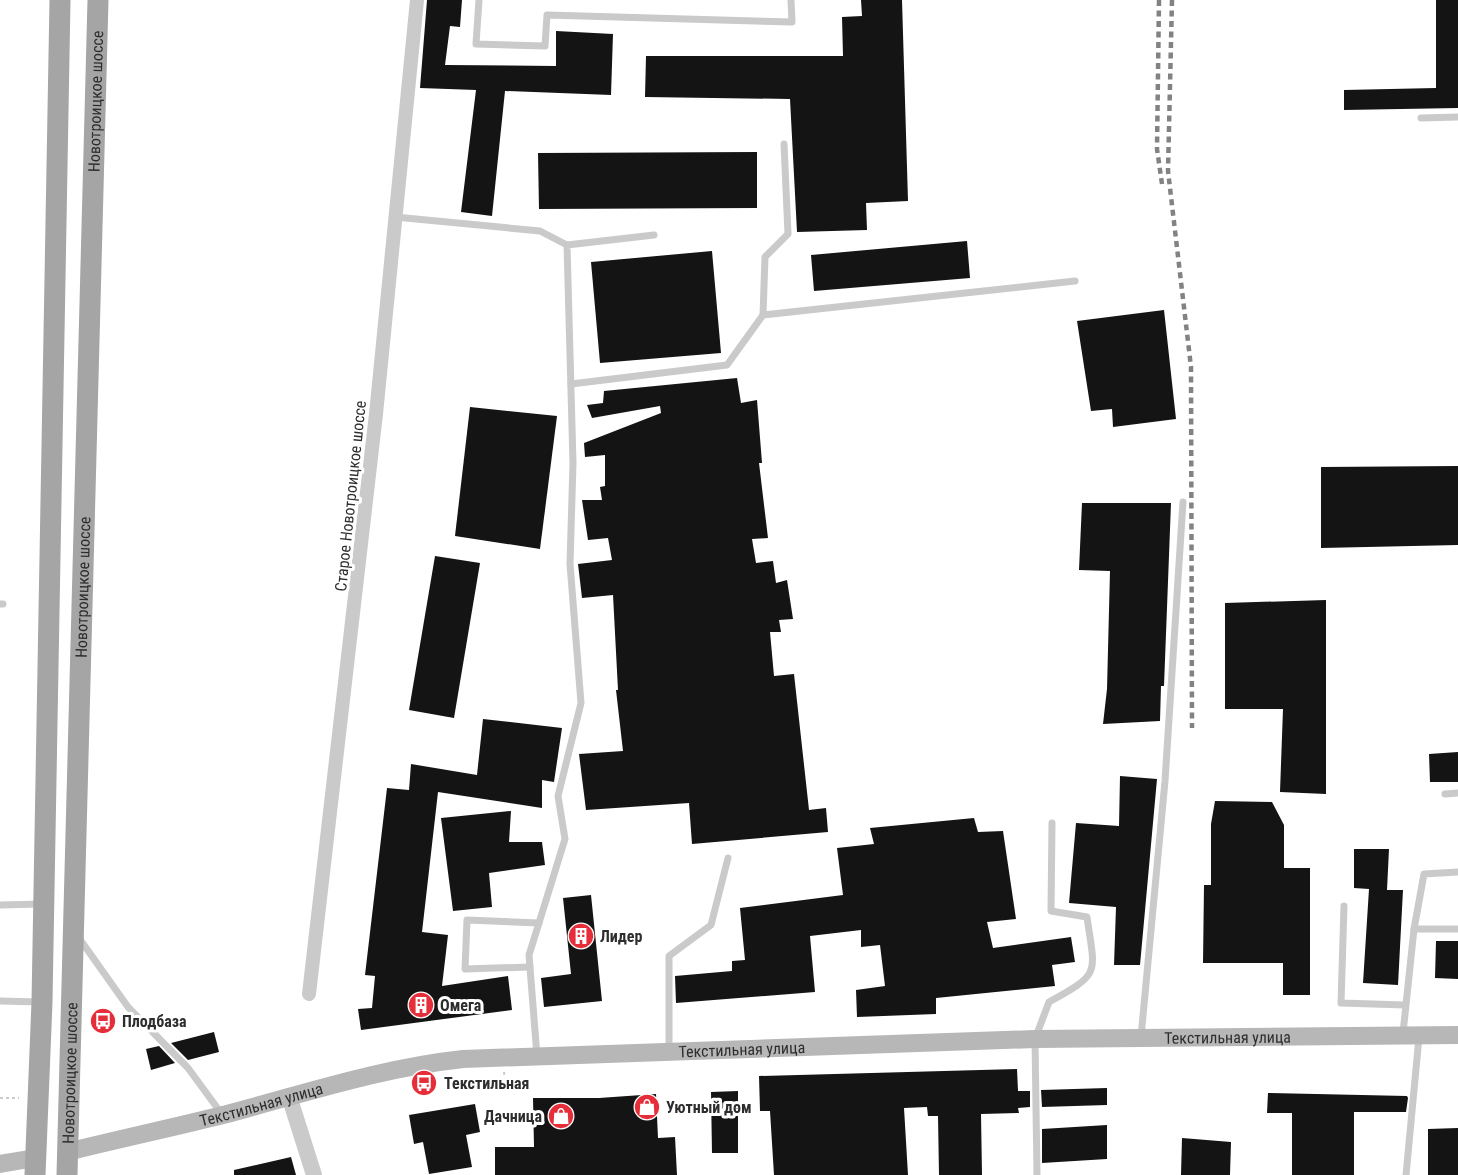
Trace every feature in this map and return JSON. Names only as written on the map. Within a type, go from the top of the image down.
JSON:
[{"type":"main road","name":"Новотроицкое шоссе","points":[[35,1166],[42,1002],[60,0]]},
{"type":"main road","name":"Новотроицкое шоссе","points":[[67,1175],[72,1086],[74,932],[99,0]]},
{"type":"main road","name":"Текстильная улица","points":[[35,1166],[67,1152],[223,1115],[364,1075],[420,1064],[537,1056],[1035,1039],[1458,1035]]},
{"type":"main road","points":[[0,1164],[35,1166]]},
{"type":"street","name":"Старое Новотроицкое шоссе","points":[[309,994],[376,414],[417,0]]},
{"type":"street","points":[[289,1096],[314,1175]]},
{"type":"lane","points":[[479,0],[476,44],[544,46],[548,15],[792,22],[791,0]]},
{"type":"lane","points":[[1421,118],[1458,117]]},
{"type":"lane","points":[[571,384],[728,365],[763,315],[765,256],[789,234],[784,144]]},
{"type":"lane","points":[[395,217],[540,231],[567,245],[654,234]]},
{"type":"lane","points":[[537,1056],[529,955],[565,838],[558,796],[581,703],[570,564],[573,462],[567,245]]},
{"type":"lane","points":[[763,315],[1075,281]]},
{"type":"lane","points":[[1140,1039],[1165,781],[1184,502]]},
{"type":"lane","points":[[1444,794],[1458,793]]},
{"type":"lane","points":[[1037,1175],[1035,1039],[1049,1002],[1084,983],[1094,965],[1087,917],[1051,911],[1052,823]]},
{"type":"lane","points":[[669,1051],[669,956],[711,926],[728,858]]},
{"type":"lane","points":[[1406,1175],[1411,1036],[1405,1005],[1414,929],[1424,874],[1458,872]]},
{"type":"lane","points":[[0,905],[42,904]]},
{"type":"lane","points":[[1344,906],[1341,1003],[1405,1005]]},
{"type":"lane","points":[[530,967],[465,969],[467,920],[539,923]]},
{"type":"lane","points":[[1414,929],[1458,929]]},
{"type":"lane","points":[[74,932],[128,1007],[188,1068],[223,1115]]},
{"type":"lane","points":[[0,1001],[42,1002]]},
{"type":"path","points":[[0,1098],[19,1098]]},
{"type":"building","points":[[427,0],[462,0],[460,27],[450,26],[445,65],[556,66],[556,31],[613,34],[611,95],[505,91],[492,216],[461,212],[476,90],[420,88]]},
{"type":"building","points":[[861,0],[902,0],[908,201],[866,203],[867,230],[797,232],[790,99],[645,97],[646,56],[843,56],[842,17],[862,16]]},
{"type":"building","points":[[1436,0],[1458,0],[1458,108],[1344,110],[1344,90],[1436,88]]},
{"type":"building","points":[[757,152],[757,208],[539,209],[538,153]]},
{"type":"building","points":[[967,241],[970,278],[814,291],[811,255]]},
{"type":"building","points":[[712,251],[721,353],[600,363],[591,262]]},
{"type":"building","points":[[1164,310],[1176,419],[1113,427],[1112,409],[1091,411],[1077,321]]},
{"type":"building","points":[[737,378],[741,403],[757,400],[762,463],[759,463],[768,538],[752,539],[756,563],[773,561],[776,583],[787,580],[793,619],[779,620],[781,632],[770,632],[774,676],[794,674],[809,810],[826,808],[828,832],[692,844],[689,803],[586,810],[579,754],[623,751],[616,690],[618,690],[613,595],[582,598],[578,564],[612,560],[608,538],[588,540],[582,500],[602,500],[600,487],[605,486],[605,455],[585,457],[584,443],[661,413],[660,406],[592,418],[587,405],[603,403],[604,391]]},
{"type":"building","points":[[470,407],[557,416],[540,549],[455,536]]},
{"type":"building","points":[[1458,466],[1458,545],[1321,548],[1321,467]]},
{"type":"building","points":[[1082,503],[1171,503],[1164,686],[1161,686],[1160,721],[1103,724],[1107,689],[1110,571],[1079,570]]},
{"type":"building","points":[[435,556],[480,563],[454,718],[409,710]]},
{"type":"building","points":[[1326,600],[1326,794],[1280,792],[1283,709],[1225,709],[1225,603]]},
{"type":"building","points":[[483,719],[562,728],[554,782],[542,780],[542,808],[438,792],[422,932],[448,935],[442,986],[508,976],[512,1010],[361,1030],[358,1009],[372,1008],[375,976],[365,975],[387,788],[409,790],[411,764],[477,775]]},
{"type":"building","points":[[1458,752],[1458,782],[1430,782],[1429,754]]},
{"type":"building","points":[[1120,776],[1157,779],[1140,965],[1114,965],[1116,907],[1069,903],[1076,823],[1119,826]]},
{"type":"building","points":[[1215,801],[1272,802],[1284,825],[1284,868],[1310,868],[1310,995],[1283,995],[1283,963],[1203,963],[1204,885],[1211,885],[1211,824]]},
{"type":"building","points":[[511,811],[509,842],[542,842],[545,865],[489,873],[492,907],[453,911],[441,818]]},
{"type":"building","points":[[974,818],[978,832],[1003,831],[1016,919],[987,922],[993,948],[1071,937],[1075,962],[1052,965],[1055,986],[936,998],[936,1014],[857,1017],[856,990],[885,986],[880,945],[861,947],[861,930],[810,936],[815,992],[676,1003],[675,976],[732,971],[732,961],[745,960],[740,908],[843,895],[837,848],[874,844],[870,828]]},
{"type":"building","points":[[1354,849],[1389,849],[1387,890],[1403,890],[1398,985],[1363,983],[1369,889],[1354,888]]},
{"type":"building","name":"Лидер","points":[[591,895],[602,1001],[544,1007],[541,978],[571,974],[563,898]]},
{"type":"building","points":[[1436,941],[1458,941],[1458,979],[1435,978]]},
{"type":"building","points":[[214,1032],[219,1052],[188,1060],[171,1043]]},
{"type":"building","points":[[159,1046],[175,1063],[151,1070],[146,1049]]},
{"type":"building","points":[[1017,1069],[1018,1091],[1030,1091],[1030,1107],[1018,1108],[1019,1113],[981,1114],[982,1175],[939,1175],[938,1116],[928,1116],[927,1107],[904,1108],[908,1175],[774,1175],[770,1111],[760,1111],[759,1076]]},
{"type":"building","points":[[1107,1088],[1107,1105],[1042,1107],[1041,1090]]},
{"type":"building","points":[[738,1091],[738,1153],[712,1153],[711,1092]]},
{"type":"building","points":[[1268,1093],[1407,1096],[1408,1098],[1406,1112],[1354,1112],[1354,1175],[1292,1175],[1292,1113],[1267,1113]]},
{"type":"building","points":[[656,1094],[658,1138],[675,1137],[677,1175],[495,1175],[495,1147],[534,1147],[533,1098],[599,1098]]},
{"type":"building","points":[[475,1104],[480,1132],[466,1135],[472,1167],[429,1174],[423,1142],[414,1144],[409,1115]]},
{"type":"building","points":[[1107,1125],[1107,1159],[1042,1163],[1042,1129]]},
{"type":"building","points":[[1458,1128],[1458,1175],[1428,1175],[1428,1129]]},
{"type":"building","points":[[1182,1138],[1231,1142],[1230,1175],[1181,1175]]},
{"type":"building","points":[[291,1157],[296,1175],[234,1175],[234,1170]]},
{"type":"railway","points":[[1159,0],[1157,149],[1162,184]]},
{"type":"railway","points":[[1172,0],[1168,171],[1191,367],[1192,728]]},
{"type":"place","name":"Лидер","points":[[581,936]]},
{"type":"place","name":"Омега","points":[[421,1005]]},
{"type":"place","name":"Плодбаза","points":[[103,1021]]},
{"type":"place","name":"Текстильная","points":[[424,1083]]},
{"type":"place","name":"Уютный дом","points":[[647,1107]]},
{"type":"place","name":"Дачница","points":[[561,1116]]}]
